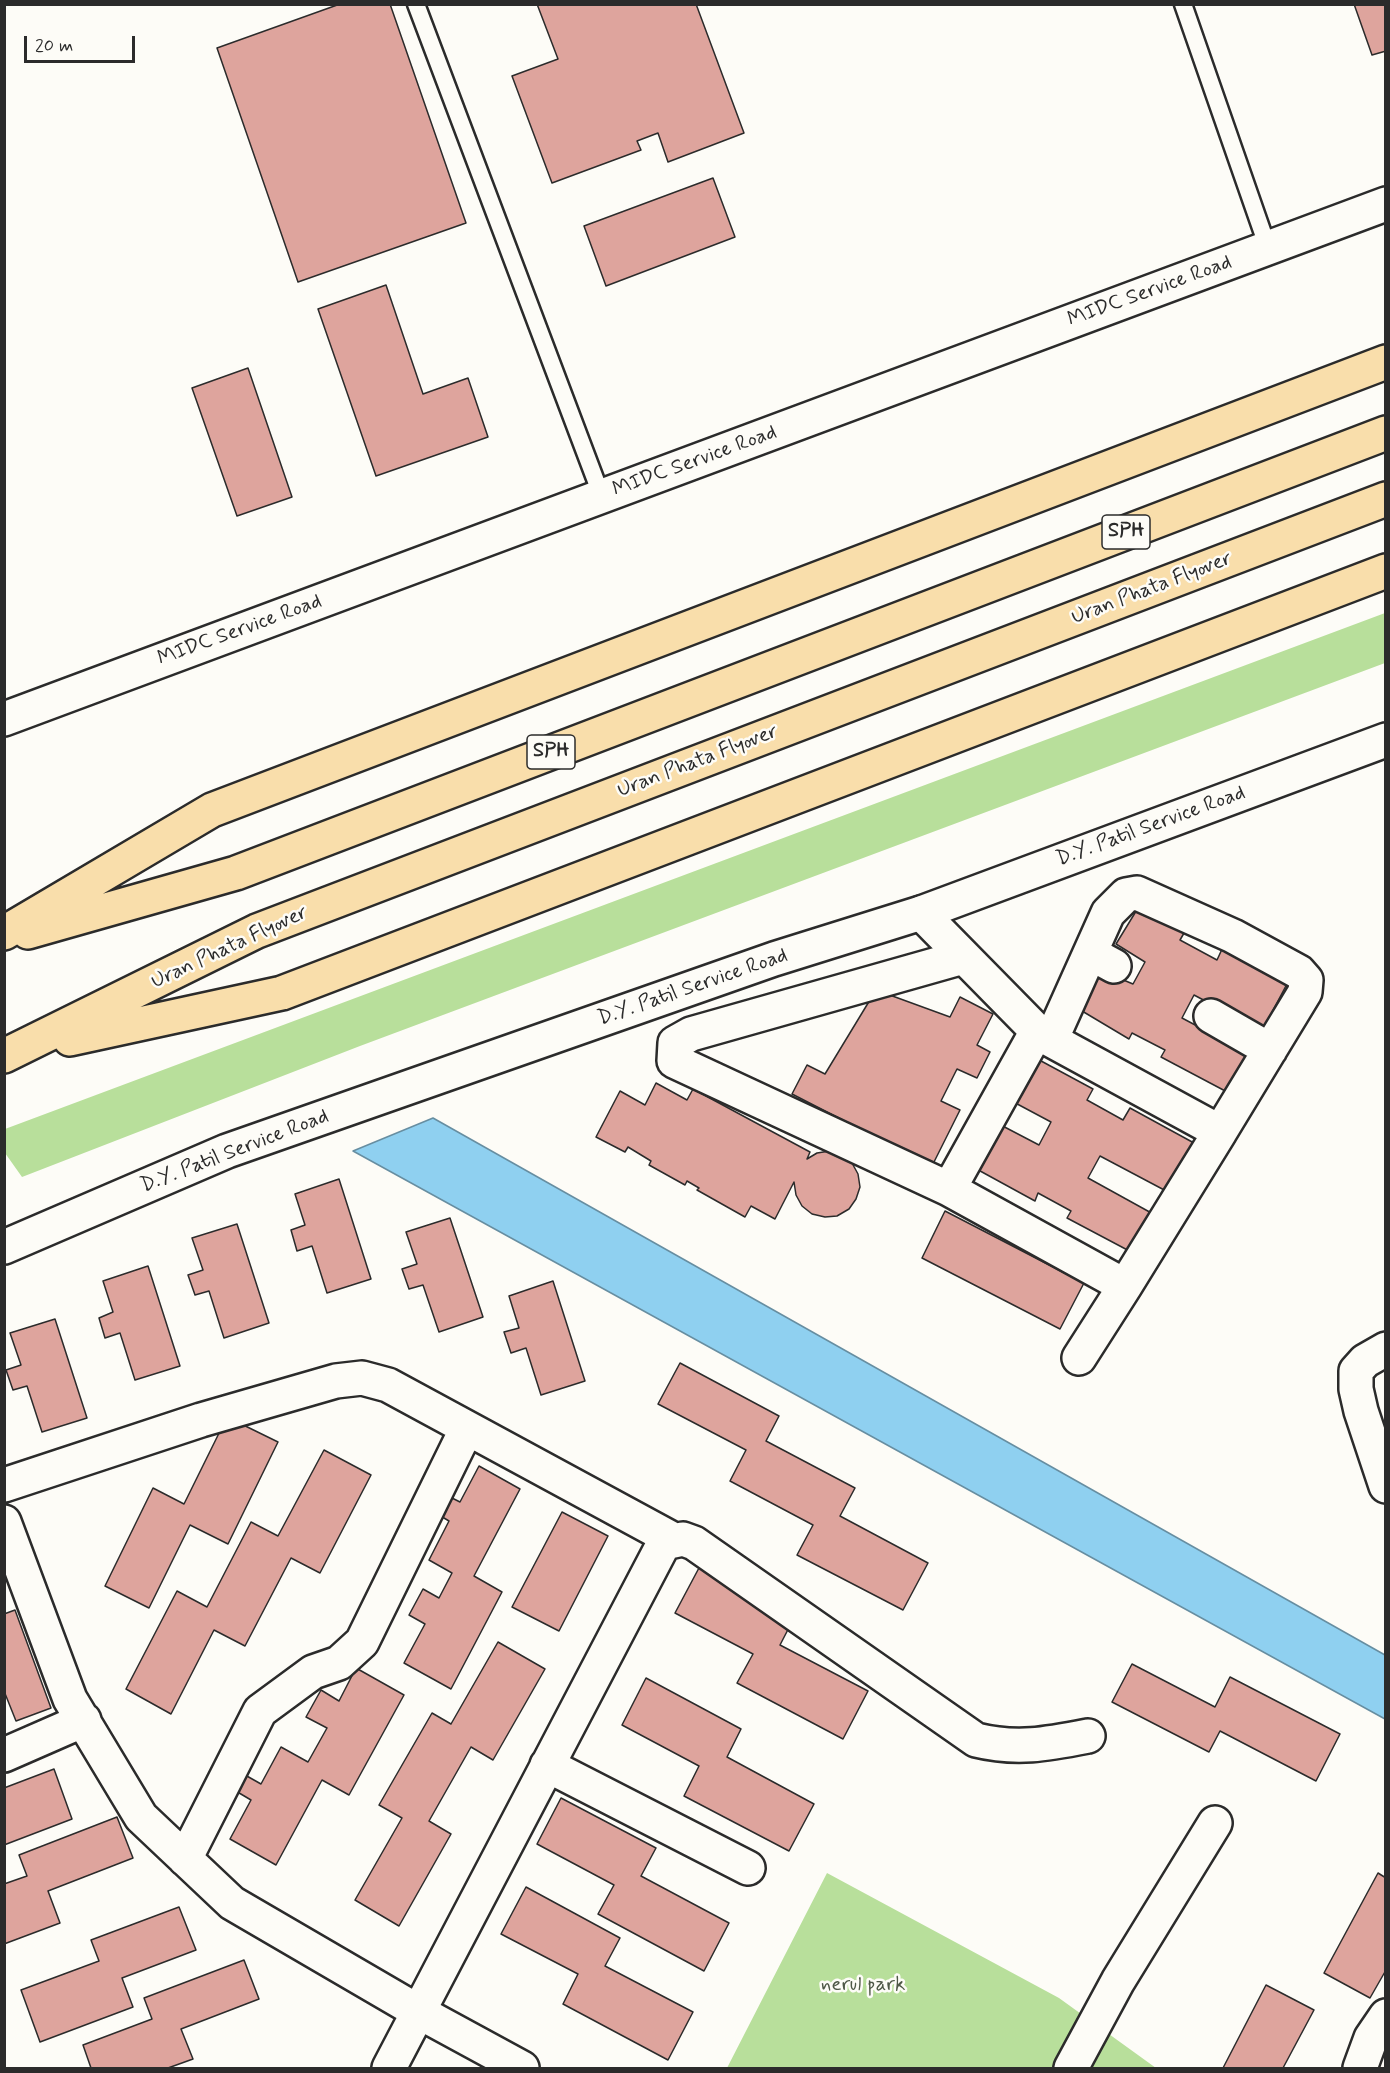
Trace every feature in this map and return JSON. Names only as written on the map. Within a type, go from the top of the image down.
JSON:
[{"type":"highway","points":[[4,933],[212,810],[1386,362]]},
{"type":"highway","name":"SPH","points":[[4,939],[236,873],[1386,433]]},
{"type":"highway","name":"Uran Phata Flyover","points":[[13,1053],[258,931],[1386,500]]},
{"type":"highway","points":[[13,1053],[282,993],[1386,571]]},
{"type":"street","name":"MIDC Service Road","points":[[4,719],[1386,204]]},
{"type":"street","name":"D.Y. Patil Service Road","points":[[4,1247],[227,1151],[774,959],[921,913],[1386,740]]},
{"type":"street","points":[[949,1189],[1044,1036],[1102,959],[1108,913],[1126,895],[1137,893],[1233,936],[1299,972],[1306,980],[1305,992],[1079,1358]]},
{"type":"street","points":[[921,913],[1044,1036],[1220,1132]]},
{"type":"street","points":[[963,957],[691,1034],[675,1043],[674,1061],[949,1189],[1125,1286]]},
{"type":"street","points":[[1211,1016],[1270,1050]]},
{"type":"street","points":[[1386,1348],[1365,1361],[1356,1371],[1356,1389],[1386,1486]]},
{"type":"street","points":[[4,1485],[201,1420],[336,1381],[362,1378],[388,1386],[674,1540]]},
{"type":"street","points":[[185,1859],[260,1711],[313,1672],[339,1663],[362,1642],[467,1428]]},
{"type":"street","points":[[4,1522],[70,1699],[141,1817],[232,1903],[419,2013],[522,2068]]},
{"type":"street","points":[[389,2068],[664,1543],[683,1539],[694,1543],[976,1740],[1003,1746],[1030,1746],[1088,1736]]},
{"type":"street","points":[[4,1755],[84,1720]]},
{"type":"street","points":[[548,1765],[748,1868]]},
{"type":"street","points":[[1071,2068],[1118,1981],[1215,1822]]},
{"type":"street","points":[[1360,2068],[1371,2038],[1386,2016]]},
{"type":"lane","points":[[416,4],[602,496]]},
{"type":"lane","points":[[1183,4],[1268,248]]},
{"type":"green space","points":[[1385,613],[1385,663],[360,1046],[22,1177],[5,1153],[5,1129]]},
{"type":"green space","name":"nerul park","points":[[827,1873],[1059,1998],[1156,2068],[727,2068]]},
{"type":"water","points":[[433,1118],[1385,1655],[1385,1719],[353,1151]]},
{"type":"building","points":[[340,4],[390,4],[466,223],[298,282],[217,48]]},
{"type":"building","points":[[537,4],[696,4],[744,133],[668,162],[658,133],[637,141],[641,150],[552,183],[512,76],[558,59]]},
{"type":"building","points":[[1354,4],[1386,4],[1386,51],[1372,55]]},
{"type":"building","points":[[713,178],[735,237],[606,286],[584,226]]},
{"type":"building","points":[[386,285],[423,394],[468,378],[488,437],[376,476],[318,309]]},
{"type":"building","points":[[248,368],[292,497],[237,516],[192,388]]},
{"type":"building","points":[[1138,908],[1187,928],[1180,940],[1217,960],[1223,947],[1288,982],[1262,1031],[1194,995],[1182,1018],[1250,1054],[1229,1093],[1161,1057],[1165,1050],[1132,1033],[1129,1039],[1077,1008],[1097,969],[1133,984],[1145,962],[1116,944]]},
{"type":"building","points":[[876,990],[950,1017],[960,997],[993,1014],[977,1045],[990,1052],[977,1078],[957,1069],[941,1101],[960,1110],[932,1166],[792,1094],[807,1065],[825,1074]]},
{"type":"building","points":[[1030,1055],[1093,1089],[1087,1100],[1123,1120],[1130,1108],[1194,1143],[1168,1192],[1100,1156],[1088,1178],[1155,1215],[1135,1254],[1067,1218],[1071,1211],[1038,1193],[1035,1201],[971,1166],[995,1122],[1039,1145],[1051,1122],[1006,1098]]},
{"type":"building","points":[[656,1083],[687,1100],[693,1089],[810,1152],[807,1159],[817,1153],[830,1151],[842,1155],[852,1163],[858,1174],[860,1187],[856,1199],[849,1209],[837,1216],[825,1217],[812,1214],[802,1206],[796,1195],[794,1182],[775,1219],[751,1206],[745,1217],[697,1190],[699,1188],[687,1181],[685,1185],[649,1165],[651,1161],[628,1147],[625,1152],[596,1137],[620,1091],[645,1105]]},
{"type":"building","points":[[339,1179],[371,1279],[327,1293],[312,1246],[297,1251],[291,1230],[305,1225],[295,1194]]},
{"type":"building","points":[[945,1211],[1084,1283],[1060,1329],[922,1258]]},
{"type":"building","points":[[450,1218],[483,1317],[439,1332],[423,1285],[409,1289],[402,1269],[417,1264],[406,1232]]},
{"type":"building","points":[[237,1224],[269,1323],[224,1338],[209,1291],[195,1295],[188,1275],[203,1270],[192,1238]]},
{"type":"building","points":[[148,1266],[180,1366],[135,1380],[120,1333],[105,1338],[99,1318],[113,1312],[103,1281]]},
{"type":"building","points":[[553,1281],[585,1381],[541,1395],[526,1348],[511,1353],[504,1332],[519,1328],[509,1296]]},
{"type":"building","points":[[55,1319],[87,1418],[42,1432],[27,1386],[13,1390],[6,1370],[21,1365],[10,1333]]},
{"type":"building","points":[[680,1363],[779,1416],[766,1441],[855,1488],[840,1516],[928,1563],[903,1610],[797,1555],[813,1525],[730,1481],[746,1450],[658,1404]]},
{"type":"building","points":[[227,1417],[278,1442],[228,1544],[190,1525],[149,1608],[105,1586],[153,1488],[184,1504]]},
{"type":"building","points":[[324,1450],[371,1475],[320,1573],[291,1558],[245,1646],[214,1630],[171,1714],[126,1689],[177,1591],[207,1607],[251,1522],[278,1536]]},
{"type":"building","points":[[479,1466],[520,1489],[474,1576],[502,1592],[451,1689],[404,1663],[425,1624],[409,1615],[423,1589],[439,1598],[452,1573],[429,1560],[449,1521],[434,1512],[444,1494],[460,1502]]},
{"type":"building","points":[[562,1512],[608,1536],[559,1631],[512,1607]]},
{"type":"building","points":[[700,1566],[795,1616],[780,1645],[868,1691],[843,1739],[737,1683],[753,1654],[675,1613]]},
{"type":"building","points":[[15,1610],[51,1708],[16,1721],[4,1691],[4,1614]]},
{"type":"building","points":[[498,1642],[545,1669],[493,1760],[471,1747],[429,1821],[451,1834],[399,1926],[355,1900],[402,1818],[379,1805],[432,1713],[451,1724]]},
{"type":"building","points":[[1132,1664],[1215,1707],[1230,1677],[1340,1734],[1316,1781],[1220,1731],[1209,1752],[1112,1702]]},
{"type":"building","points":[[356,1668],[404,1695],[349,1795],[322,1780],[276,1865],[230,1839],[251,1800],[229,1787],[238,1771],[261,1784],[281,1747],[308,1762],[327,1728],[306,1717],[321,1690],[339,1701]]},
{"type":"building","points":[[646,1678],[741,1729],[727,1757],[814,1804],[789,1851],[684,1796],[699,1766],[622,1725]]},
{"type":"building","points":[[54,1769],[72,1819],[4,1845],[4,1788]]},
{"type":"building","points":[[561,1798],[656,1848],[641,1876],[729,1923],[704,1971],[598,1914],[614,1885],[537,1844]]},
{"type":"building","points":[[117,1817],[133,1858],[48,1891],[60,1923],[4,1944],[4,1884],[27,1876],[19,1855]]},
{"type":"building","points":[[1378,1873],[1386,1878],[1386,1970],[1370,1998],[1324,1973]]},
{"type":"building","points":[[526,1887],[620,1938],[605,1966],[693,2012],[668,2060],[563,2004],[578,1974],[501,1934]]},
{"type":"building","points":[[179,1907],[196,1950],[122,1978],[133,2007],[40,2042],[21,1990],[99,1961],[91,1940]]},
{"type":"building","points":[[244,1960],[259,1999],[181,2029],[193,2059],[168,2068],[91,2068],[83,2045],[152,2019],[144,1998]]},
{"type":"building","points":[[1266,1985],[1314,2010],[1283,2068],[1223,2068]]}]
